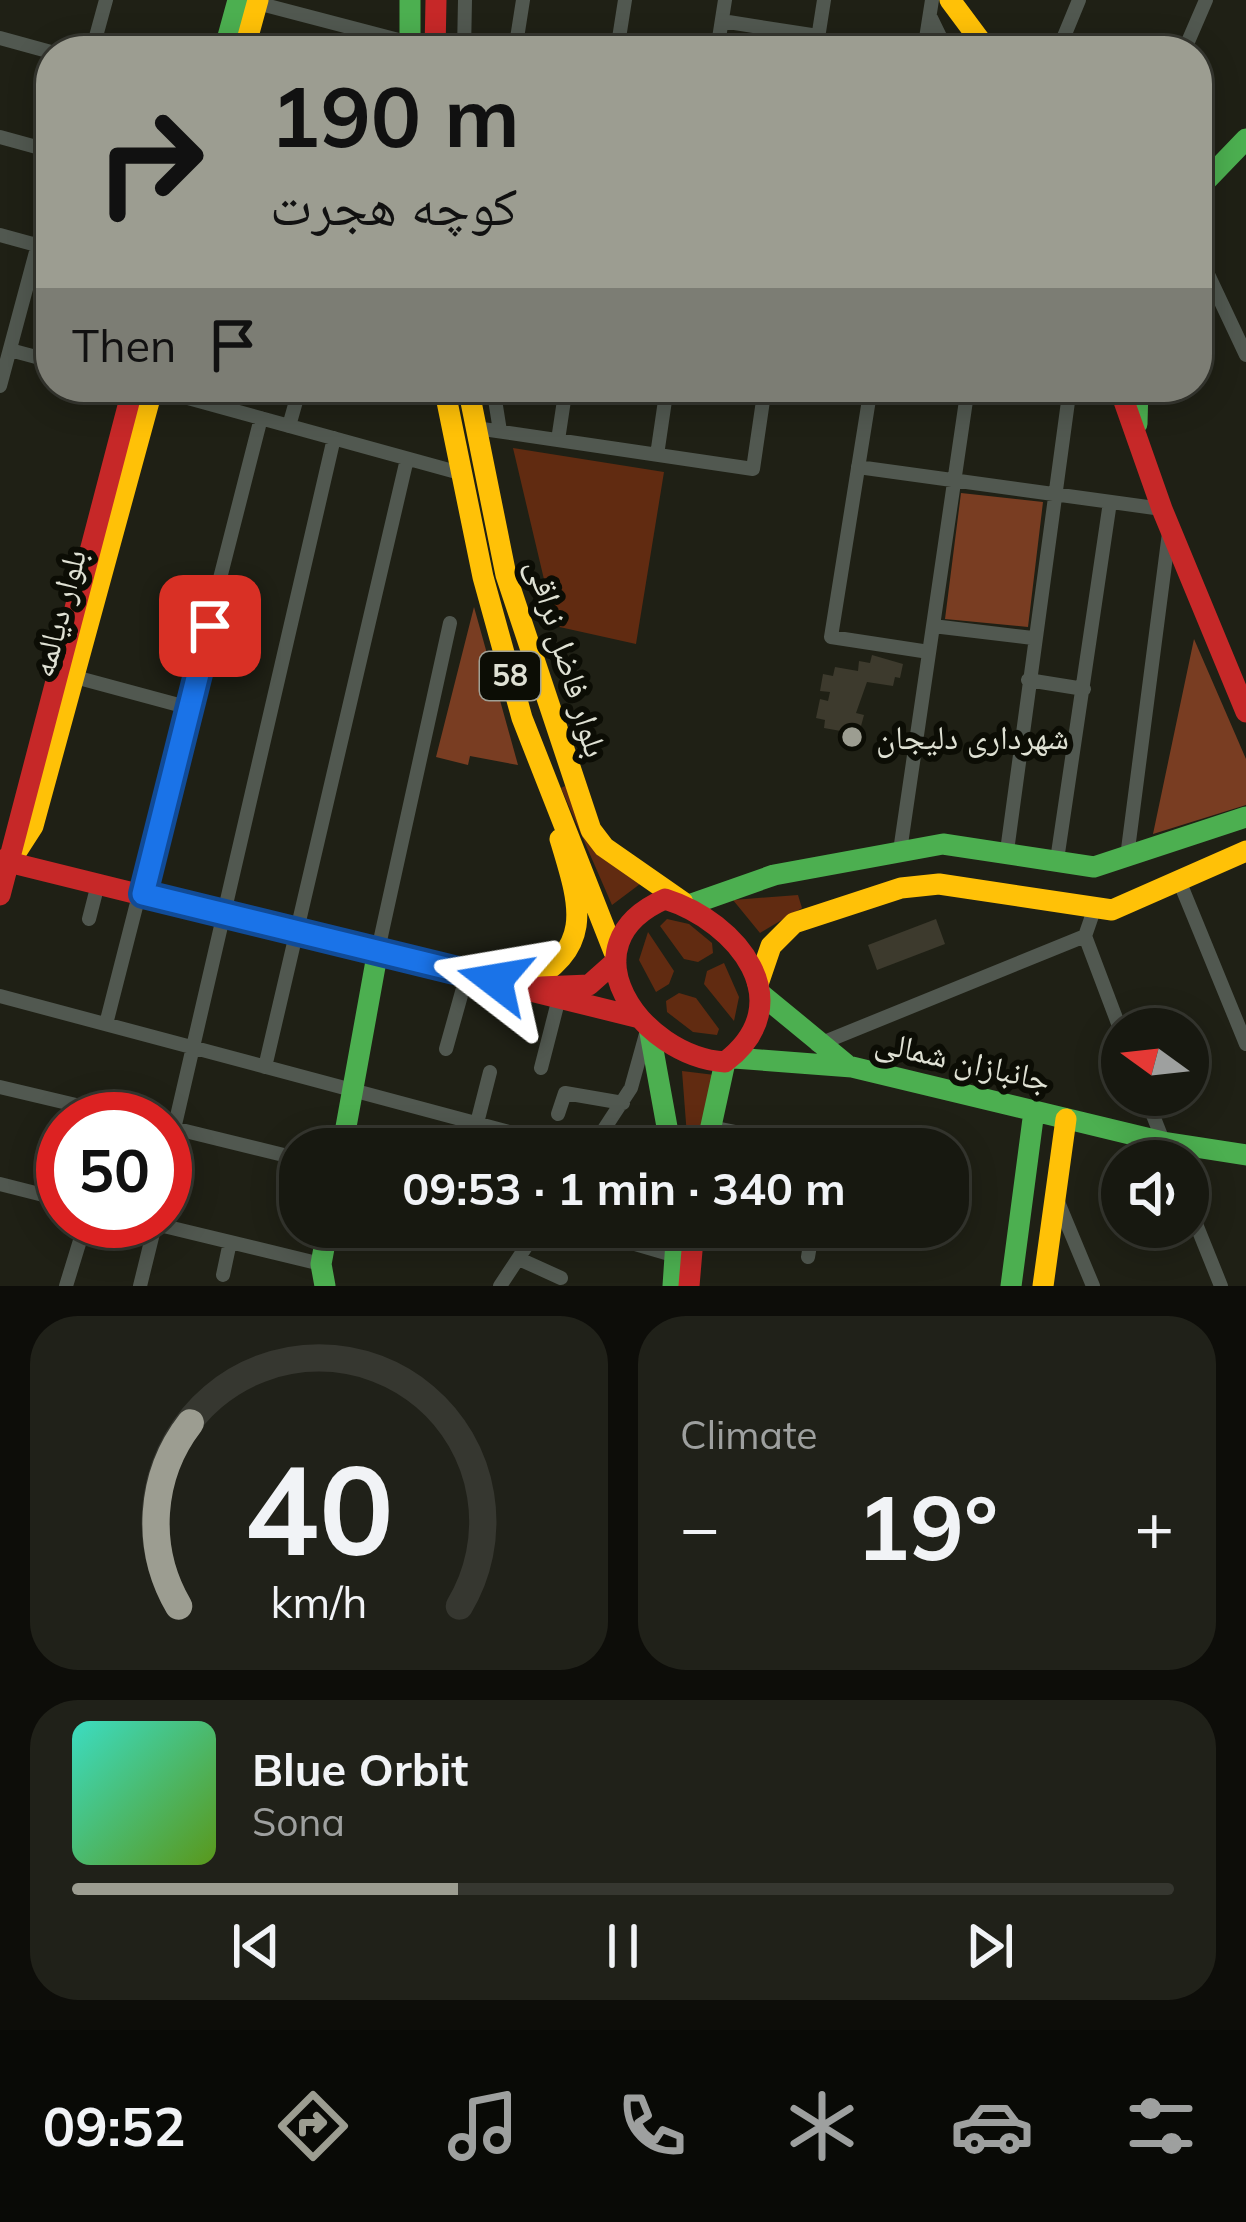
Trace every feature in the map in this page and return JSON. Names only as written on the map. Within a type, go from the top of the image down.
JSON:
[{"type":"main road","points":[[410,0],[410,36]]},
{"type":"main road","points":[[435,36],[436,0]]},
{"type":"main road","points":[[232,36],[249,1]]},
{"type":"main road","points":[[246,36],[249,1]]},
{"type":"main road","points":[[956,3],[978,36]]},
{"type":"main road","points":[[1212,175],[1246,140]]},
{"type":"main road","name":"بلوار دیالمه","points":[[5,862],[130,402]]},
{"type":"main road","name":"بلوار دیالمه","points":[[5,862],[31,832],[147,402]]},
{"type":"main road","name":"بلوار فاضل نراقی","points":[[447,402],[482,581],[538,770],[605,911],[615,957]]},
{"type":"main road","name":"بلوار فاضل نراقی","points":[[472,402],[506,575],[590,830],[604,847],[686,903]]},
{"type":"main road","points":[[1124,402],[1246,712]]},
{"type":"main road","points":[[1136,443],[1137,402]]},
{"type":"main road","points":[[522,987],[553,974],[570,953],[579,928],[580,902],[538,770]]},
{"type":"main road","points":[[522,987],[589,985],[615,957],[626,918],[643,904],[686,903],[774,875],[944,844],[1094,866],[1246,817]]},
{"type":"main road","points":[[711,1128],[729,1060],[753,1038],[762,1015],[759,989],[771,946],[794,923],[920,885],[1021,892],[1112,910],[1246,851]]},
{"type":"main road","points":[[1016,852],[1033,878],[1021,892]]},
{"type":"main road","points":[[0,895],[5,862],[522,987],[646,1027],[678,1053],[729,1060]]},
{"type":"main road","points":[[686,903],[728,932],[759,989],[818,1045],[852,1067]]},
{"type":"main road","points":[[346,1128],[378,950]]},
{"type":"main road","points":[[615,957],[646,1027],[667,1128]]},
{"type":"main road","name":"جانبازان شمالی","points":[[729,1060],[852,1067],[1066,1118],[1133,1140]]},
{"type":"main road","points":[[1011,1286],[1034,1111]]},
{"type":"main road","points":[[1043,1286],[1066,1118]]},
{"type":"main road","name":"جانبازان شمالی","points":[[1209,1153],[1246,1155]]},
{"type":"main road","points":[[321,1279],[325,1248]]},
{"type":"main road","points":[[673,1286],[676,1248]]},
{"type":"main road","points":[[689,1286],[692,1248]]},
{"type":"street","points":[[96,36],[106,0]]},
{"type":"street","points":[[464,36],[465,0]]},
{"type":"street","points":[[517,36],[523,0]]},
{"type":"street","points":[[620,36],[625,0]]},
{"type":"street","points":[[720,36],[725,0]]},
{"type":"street","points":[[818,36],[824,0]]},
{"type":"street","points":[[1064,36],[1079,0]]},
{"type":"street","points":[[1190,36],[1206,0]]},
{"type":"street","points":[[249,1],[372,36]]},
{"type":"street","points":[[722,21],[787,36]]},
{"type":"street","points":[[0,38],[36,48]]},
{"type":"street","points":[[0,136],[36,147]]},
{"type":"street","points":[[0,235],[36,245]]},
{"type":"street","points":[[0,386],[36,271]]},
{"type":"street","points":[[1212,283],[1246,355]]},
{"type":"street","points":[[10,350],[36,357]]},
{"type":"street","points":[[204,402],[460,473]]},
{"type":"street","points":[[290,426],[296,402]]},
{"type":"street","points":[[495,402],[500,431]]},
{"type":"street","points":[[558,440],[564,402]]},
{"type":"street","points":[[657,454],[665,402]]},
{"type":"street","points":[[476,428],[753,469],[763,402]]},
{"type":"street","points":[[869,402],[831,637],[929,652]]},
{"type":"street","points":[[900,851],[966,402]]},
{"type":"street","points":[[1016,852],[1028,680],[1068,402]]},
{"type":"street","points":[[106,1024],[143,894],[261,418]]},
{"type":"street","points":[[178,1092],[225,913],[334,438]]},
{"type":"street","points":[[266,1067],[407,459]]},
{"type":"street","points":[[858,467],[1110,502],[1166,518],[1127,857]]},
{"type":"street","points":[[1057,860],[1110,502]]},
{"type":"street","points":[[378,950],[450,623]]},
{"type":"street","points":[[933,626],[1033,638]]},
{"type":"street","points":[[75,677],[190,708]]},
{"type":"street","points":[[1028,680],[1084,689]]},
{"type":"street","points":[[1178,878],[1246,1044]]},
{"type":"street","points":[[89,919],[98,884]]},
{"type":"street","points":[[1094,910],[1085,936],[1112,1008]]},
{"type":"street","points":[[818,1045],[1085,936]]},
{"type":"street","points":[[446,1049],[467,974]]},
{"type":"street","points":[[0,996],[496,1128]]},
{"type":"street","points":[[541,1068],[559,998]]},
{"type":"street","points":[[605,1128],[623,1103],[646,1027]]},
{"type":"street","points":[[477,1123],[490,1072]]},
{"type":"street","points":[[0,1087],[36,1096]]},
{"type":"street","points":[[558,1114],[565,1094],[623,1103]]},
{"type":"street","points":[[192,1133],[279,1154]]},
{"type":"street","points":[[0,1184],[36,1193]]},
{"type":"street","points":[[1055,1195],[1093,1286]]},
{"type":"street","points":[[192,1232],[230,1242],[321,1279]]},
{"type":"street","points":[[223,1275],[230,1242]]},
{"type":"street","points":[[66,1286],[78,1248]]},
{"type":"street","points":[[140,1286],[147,1248]]},
{"type":"street","points":[[500,1286],[526,1248]]},
{"type":"street","points":[[649,1248],[676,1256]]},
{"type":"street","points":[[808,1257],[810,1248]]},
{"type":"street","points":[[1206,1248],[1221,1286]]},
{"type":"street","points":[[519,1259],[560,1278]]},
{"type":"shaded area","points":[[513,448],[664,472],[636,644],[555,626]]},
{"type":"shaded area","points":[[961,493],[1043,502],[1028,627],[945,619]]},
{"type":"shaded area","points":[[474,607],[518,765],[470,756],[468,765],[436,757]]},
{"type":"shaded area","points":[[1194,639],[1246,759],[1246,805],[1153,834]]},
{"type":"shaded area","points":[[565,786],[644,881],[612,905],[561,788]]},
{"type":"shaded area","points":[[798,895],[802,908],[760,933],[733,900]]},
{"type":"shaded area","points":[[667,919],[689,924],[712,943],[713,953],[698,962],[684,959],[660,926]]},
{"type":"shaded area","points":[[648,932],[674,971],[669,984],[656,992],[639,960]]},
{"type":"shaded area","points":[[724,963],[739,997],[734,1021],[704,984],[707,971]]},
{"type":"shaded area","points":[[679,993],[696,998],[719,1029],[717,1035],[693,1032],[667,1012],[666,1001]]},
{"type":"shaded area","points":[[682,1071],[715,1075],[704,1128],[686,1128]]},
{"type":"building","points":[[872,655],[903,664],[900,678],[895,677],[893,686],[867,682],[856,713],[864,715],[861,726],[854,724],[852,733],[824,728],[825,720],[816,718],[820,699],[828,701],[830,692],[820,691],[823,674],[833,676],[835,667],[858,671],[859,661],[870,663]]},
{"type":"building","points":[[936,919],[945,944],[877,970],[868,945]]},
{"type":"traffic: fast","points":[[228,36],[238,0]]},
{"type":"traffic: fast","points":[[410,0],[410,36]]},
{"type":"traffic: fast","points":[[1212,174],[1246,139]]},
{"type":"traffic: fast","points":[[1137,424],[1138,402]]},
{"type":"traffic: fast","points":[[689,905],[774,875],[943,844],[1094,867],[1246,817]]},
{"type":"traffic: fast","points":[[346,1128],[378,950]]},
{"type":"traffic: fast","points":[[761,994],[846,1064]]},
{"type":"traffic: fast","points":[[650,1033],[667,1128]]},
{"type":"traffic: fast","points":[[734,1058],[852,1067],[1163,1142],[1246,1155]]},
{"type":"traffic: fast","points":[[711,1128],[725,1062]]},
{"type":"traffic: fast","points":[[1011,1286],[1034,1111]]},
{"type":"traffic: fast","points":[[324,1248],[325,1286]]},
{"type":"traffic: fast","points":[[673,1286],[676,1248]]},
{"type":"traffic: slow","points":[[248,36],[258,0]]},
{"type":"traffic: slow","points":[[950,0],[977,36]]},
{"type":"traffic: slow","points":[[13,857],[33,826],[149,402]]},
{"type":"traffic: slow","points":[[447,402],[483,577],[522,718],[614,952]]},
{"type":"traffic: slow","points":[[471,402],[506,575],[591,830],[604,847],[683,902]]},
{"type":"traffic: slow","points":[[522,987],[562,957],[572,941],[576,906],[560,839]]},
{"type":"traffic: slow","points":[[758,984],[771,946],[794,923],[901,888],[939,884],[1112,910],[1246,851]]},
{"type":"traffic: slow","points":[[1043,1286],[1066,1119]]},
{"type":"traffic: jam","points":[[435,36],[436,0]]},
{"type":"traffic: jam","points":[[0,895],[129,402]]},
{"type":"traffic: jam","points":[[1124,402],[1162,509],[1246,712]]},
{"type":"traffic: jam","points":[[0,860],[640,1018]]},
{"type":"traffic: jam","points":[[665,899],[716,926],[751,967],[759,991],[758,1015],[748,1039],[725,1062],[694,1055],[665,1040],[624,995],[616,969],[619,943],[635,919],[665,899]]},
{"type":"traffic: jam","points":[[541,987],[589,985],[616,961]]},
{"type":"traffic: jam","points":[[689,1286],[692,1248]]},
{"type":"place","name":"شهرداری دلیجان","points":[[852,737]]},
{"type":"route","points":[[210,626],[143,894],[495,980]]}]
